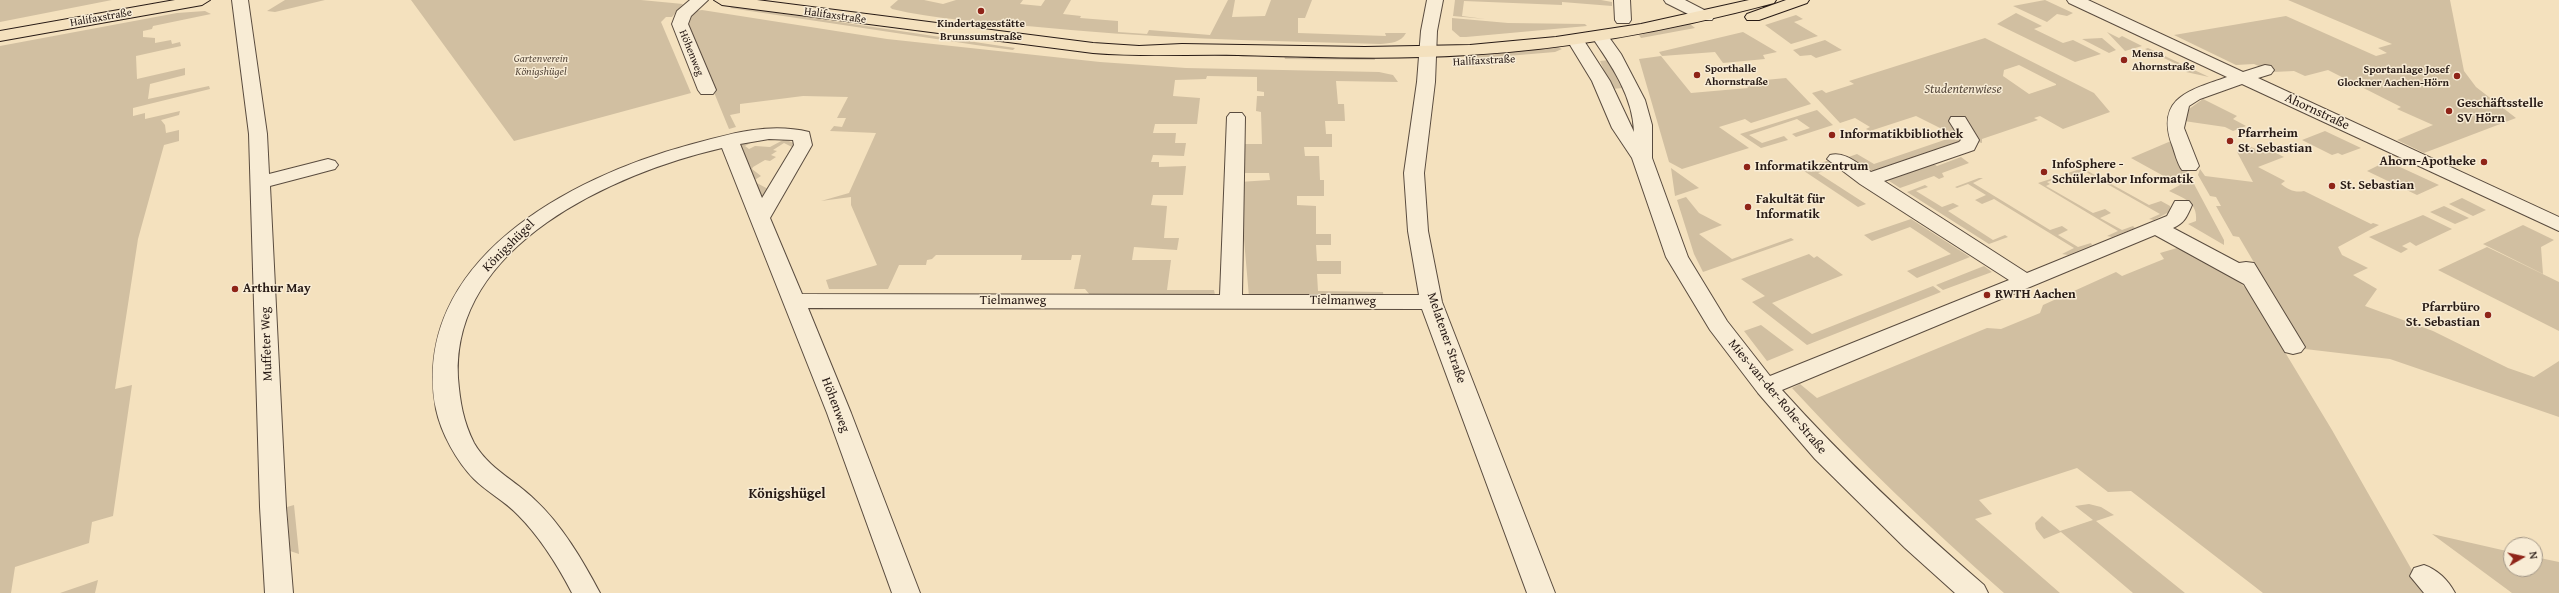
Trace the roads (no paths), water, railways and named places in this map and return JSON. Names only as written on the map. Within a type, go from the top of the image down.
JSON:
[{"type":"main road","name":"Halifaxstraße","points":[[0,30],[146,0]]},
{"type":"main road","name":"Halifaxstraße","points":[[0,36],[202,0]]},
{"type":"main road","name":"Halifaxstraße","points":[[722,0],[1059,44],[1161,51],[1185,58],[1220,60],[1544,57],[1580,46],[1740,22],[1801,0]]},
{"type":"main road","name":"Halifaxstraße","points":[[779,0],[948,30]]},
{"type":"main road","name":"Halifaxstraße","points":[[1605,42],[1768,0]]},
{"type":"street","name":"Muffeter Weg","points":[[240,0],[258,134],[272,507],[279,593]]},
{"type":"street","name":"Höhenweg","points":[[700,0],[683,14],[680,24],[707,90]]},
{"type":"street","name":"Melatener Straße","points":[[1435,0],[1414,173],[1418,231],[1431,302],[1541,593]]},
{"type":"street","points":[[1622,0],[1623,20]]},
{"type":"street","points":[[1672,0],[1706,17]]},
{"type":"street","name":"Ahornstraße","points":[[2075,0],[2559,225]]},
{"type":"street","name":"Mies-van-der-Rohe-Straße","points":[[1605,42],[1622,68],[1642,120],[1642,158]]},
{"type":"street","name":"Mies-van-der-Rohe-Straße","points":[[1580,46],[1601,81],[1621,128],[1642,158],[1676,257],[1718,325],[1766,387],[1824,453],[1914,541],[1974,593]]},
{"type":"street","points":[[2189,166],[2175,128],[2181,104],[2194,95],[2265,70]]},
{"type":"street","points":[[1231,300],[1236,117]]},
{"type":"street","points":[[1867,180],[1967,146],[1970,140],[1958,121]]},
{"type":"street","points":[[729,141],[771,134],[795,134],[802,136],[803,145],[760,218]]},
{"type":"street","name":"Höhenweg","points":[[729,141],[794,301],[906,593]]},
{"type":"street","name":"Königshügel","points":[[586,593],[571,565],[531,513],[482,472],[460,439],[448,410],[443,374],[447,346],[456,315],[487,266],[537,219],[613,175],[683,151],[729,141]]},
{"type":"street","points":[[1837,159],[1867,180],[2025,281]]},
{"type":"street","points":[[261,182],[328,165]]},
{"type":"street","points":[[1766,387],[2157,228],[2175,220],[2182,205]]},
{"type":"street","points":[[2157,228],[2248,272],[2293,347]]},
{"type":"street","name":"Tielmanweg","points":[[794,301],[1231,300],[1431,302]]},
{"type":"place","name":"Kindertagesstätte Brunssumstraße","points":[[981,11]]},
{"type":"place","name":"Mensa Ahornstraße","points":[[2124,60]]},
{"type":"place","name":"Sporthalle Ahornstraße","points":[[1697,75]]},
{"type":"place","name":"Sportanlage Josef Glockner Aachen-Hörn","points":[[2457,76]]},
{"type":"place","name":"Geschäftsstelle SV Hörn","points":[[2449,111]]},
{"type":"place","name":"Informatikbibliothek","points":[[1832,135]]},
{"type":"place","name":"Pfarrheim St. Sebastian","points":[[2230,141]]},
{"type":"place","name":"Ahorn-Apotheke","points":[[2484,162]]},
{"type":"place","name":"Informatikzentrum","points":[[1747,167]]},
{"type":"place","name":"InfoSphere - Schülerlabor Informatik","points":[[2044,172]]},
{"type":"place","name":"St. Sebastian","points":[[2332,186]]},
{"type":"place","name":"Fakultät für Informatik","points":[[1748,207]]},
{"type":"place","name":"Arthur May","points":[[235,289]]},
{"type":"place","name":"RWTH Aachen","points":[[1987,295]]},
{"type":"place","name":"Pfarrbüro St. Sebastian","points":[[2488,315]]},
{"type":"district","name":"Königshügel","points":[[787,494]]},
{"type":"park label","name":"Gartenverein Königshügel","points":[[541,65]]},
{"type":"park label","name":"Studentenwiese","points":[[1963,90]]}]
